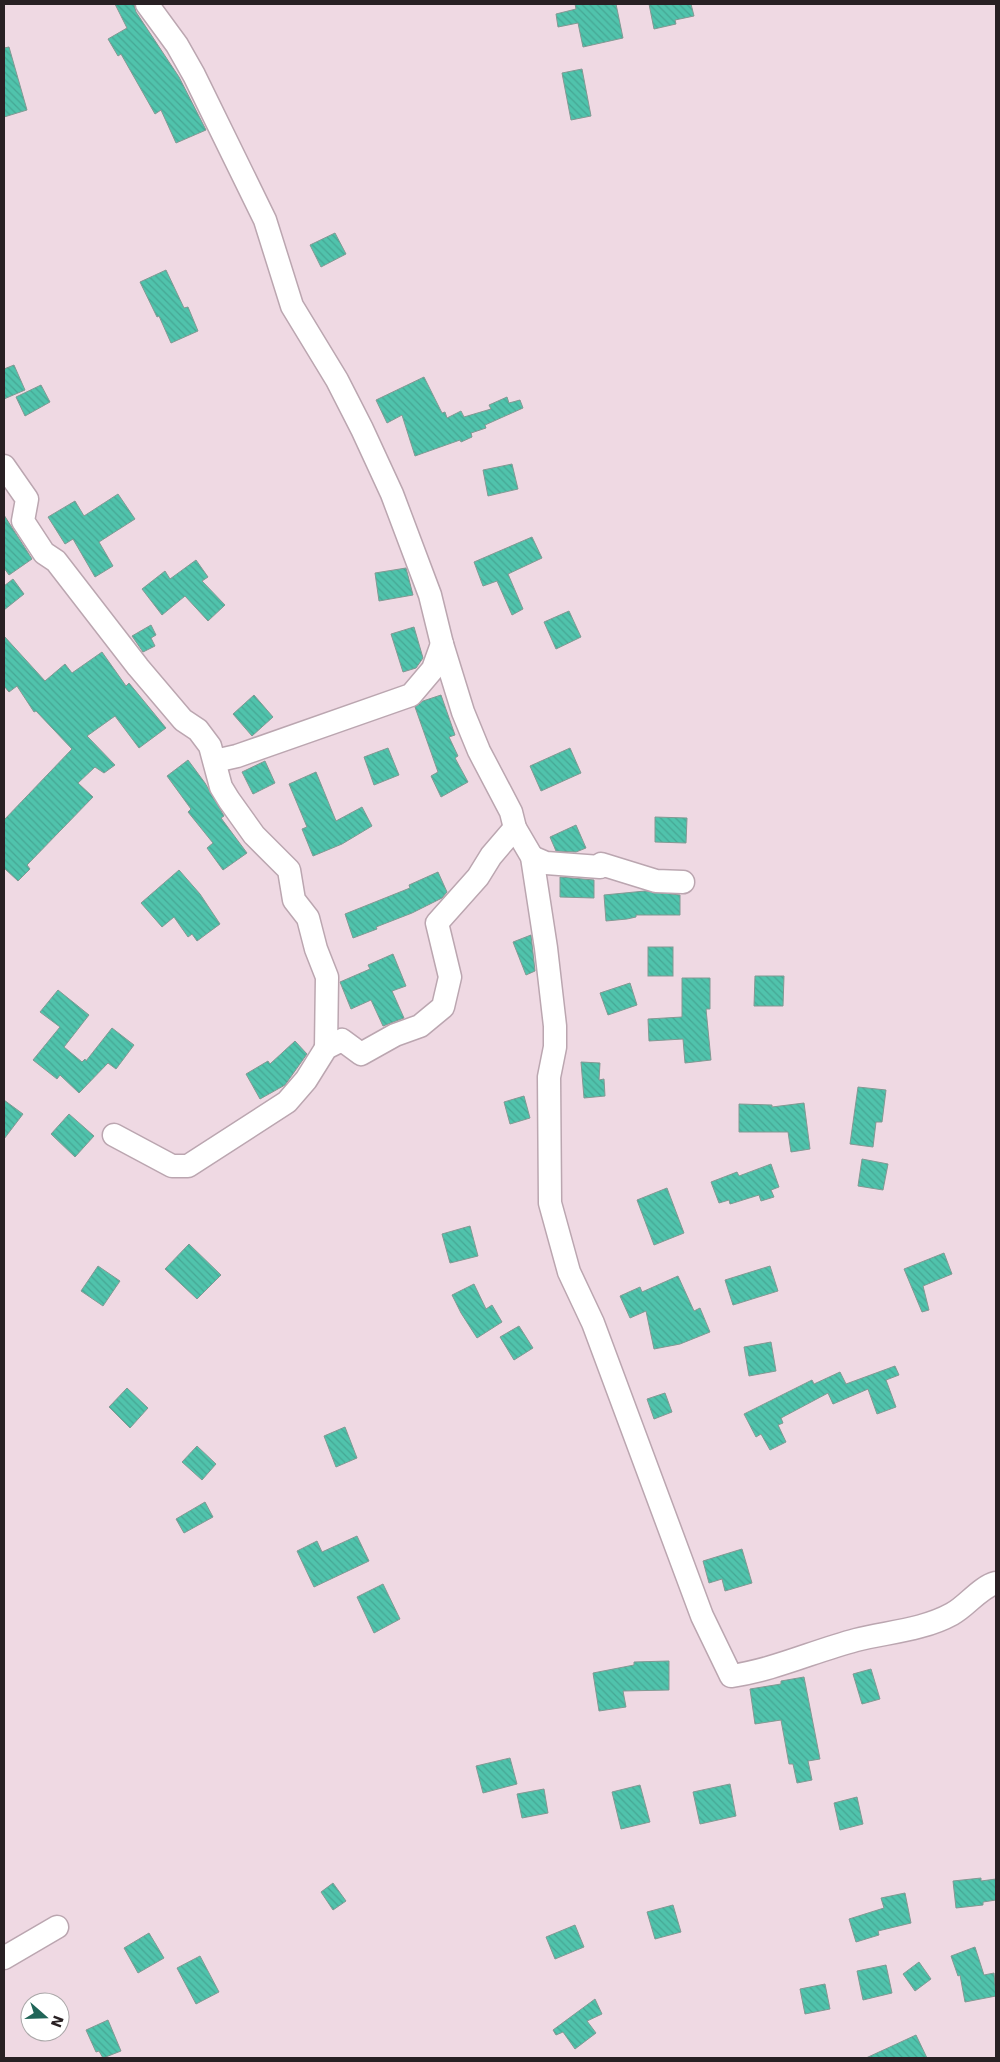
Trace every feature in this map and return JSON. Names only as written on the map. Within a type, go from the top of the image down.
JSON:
[{"type":"street","points":[[147,4],[177,44],[194,75],[265,220],[292,306],[337,380],[392,494],[426,586],[463,712],[479,751],[511,812],[515,828],[532,857],[546,948],[555,1026],[555,1046],[549,1077],[550,1203],[569,1272],[593,1323],[702,1616],[731,1676],[791,1662],[855,1640],[908,1629],[952,1614],[996,1583]]},
{"type":"street","points":[[4,466],[27,499],[23,521],[44,553],[56,561],[138,667],[183,720],[198,730],[210,746],[222,787],[233,806],[254,835],[290,870],[294,900],[308,918],[316,949],[327,977],[326,1048],[306,1080],[287,1102],[188,1166],[172,1166],[114,1135]]},
{"type":"street","points":[[215,761],[237,756],[411,695],[432,669],[442,644]]},
{"type":"street","points":[[326,1048],[342,1040],[361,1054],[395,1035],[420,1026],[443,1007],[450,977],[437,924],[478,877],[491,856],[515,828]]},
{"type":"street","points":[[532,857],[546,864],[600,867],[601,864],[615,866],[656,880],[682,882]]},
{"type":"street","points":[[4,1958],[57,1927]]},
{"type":"building","points":[[115,4],[134,4],[136,12],[179,77],[206,130],[176,143],[161,110],[155,114],[121,54],[118,56],[108,39],[127,28]]},
{"type":"building","points":[[575,4],[616,4],[623,38],[583,47],[578,23],[558,27],[556,14],[576,9]]},
{"type":"building","points":[[649,4],[691,4],[694,16],[675,20],[676,24],[654,29]]},
{"type":"building","points":[[9,47],[27,110],[4,117],[4,48]]},
{"type":"building","points":[[582,69],[591,116],[571,120],[562,73]]},
{"type":"building","points":[[335,233],[346,254],[321,267],[310,245]]},
{"type":"building","points":[[166,270],[184,308],[188,307],[198,331],[171,343],[159,316],[157,317],[140,282]]},
{"type":"building","points":[[14,365],[25,390],[4,399],[4,369]]},
{"type":"building","points":[[424,377],[442,413],[445,412],[447,418],[461,411],[464,417],[491,409],[489,405],[507,397],[509,403],[520,400],[523,408],[485,425],[486,428],[471,433],[472,437],[461,442],[460,440],[415,456],[402,415],[387,423],[376,400]]},
{"type":"building","points":[[41,385],[50,402],[25,416],[16,397]]},
{"type":"building","points":[[512,464],[518,489],[488,496],[483,470]]},
{"type":"building","points":[[118,494],[135,519],[99,542],[113,566],[95,577],[73,539],[65,544],[48,517],[75,501],[84,516]]},
{"type":"building","points":[[4,515],[32,559],[9,575],[4,568]]},
{"type":"building","points":[[532,537],[542,558],[508,574],[523,609],[512,615],[497,581],[483,586],[474,562]]},
{"type":"building","points":[[196,560],[208,577],[202,581],[225,605],[208,621],[185,596],[162,615],[142,589],[165,571],[170,579]]},
{"type":"building","points":[[406,568],[413,595],[379,601],[375,573]]},
{"type":"building","points":[[13,579],[24,594],[4,610],[4,586]]},
{"type":"building","points":[[569,611],[581,637],[556,649],[544,622]]},
{"type":"building","points":[[151,625],[156,635],[151,638],[155,646],[143,652],[132,636]]},
{"type":"building","points":[[414,627],[423,658],[416,668],[403,672],[391,634]]},
{"type":"building","points":[[4,636],[45,681],[65,664],[72,673],[102,652],[126,686],[129,683],[166,728],[139,748],[115,716],[87,736],[115,765],[104,773],[95,767],[78,783],[93,797],[27,865],[30,869],[18,881],[4,868],[4,820],[72,749],[36,711],[34,712],[17,686],[9,692],[4,686]]},
{"type":"building","points":[[254,695],[273,717],[252,736],[233,714]]},
{"type":"building","points":[[441,695],[455,735],[449,737],[458,756],[455,758],[468,782],[441,797],[431,776],[438,772],[415,707],[423,701]]},
{"type":"building","points":[[388,748],[399,775],[374,785],[364,757]]},
{"type":"building","points":[[570,748],[581,773],[541,791],[530,766]]},
{"type":"building","points":[[188,760],[205,783],[224,816],[221,818],[247,853],[223,870],[207,848],[213,843],[188,812],[191,809],[167,776]]},
{"type":"building","points":[[265,761],[275,783],[253,794],[242,772]]},
{"type":"building","points":[[316,772],[336,821],[362,807],[372,826],[342,844],[313,856],[302,829],[307,827],[289,784]]},
{"type":"building","points":[[655,817],[687,818],[686,843],[655,842]]},
{"type":"building","points":[[576,825],[586,848],[576,852],[556,851],[550,837]]},
{"type":"building","points":[[179,870],[200,894],[220,924],[197,941],[192,934],[188,937],[174,917],[162,927],[141,903]]},
{"type":"building","points":[[438,872],[447,892],[442,898],[412,913],[376,927],[377,929],[353,938],[345,914],[410,888],[409,885]]},
{"type":"building","points":[[560,877],[594,880],[594,898],[560,897]]},
{"type":"building","points":[[645,891],[680,895],[680,915],[636,915],[636,917],[627,919],[606,921],[604,895]]},
{"type":"building","points":[[531,935],[535,971],[526,975],[513,942]]},
{"type":"building","points":[[648,947],[673,947],[673,976],[648,976]]},
{"type":"building","points":[[393,954],[406,986],[392,991],[404,1018],[383,1026],[371,1000],[351,1009],[340,982],[370,969],[368,965]]},
{"type":"building","points":[[755,976],[784,976],[783,1006],[754,1006]]},
{"type":"building","points":[[682,978],[710,978],[710,1009],[706,1009],[711,1060],[685,1063],[683,1039],[649,1041],[648,1019],[682,1017]]},
{"type":"building","points":[[630,983],[637,1005],[608,1015],[600,993]]},
{"type":"building","points":[[58,990],[89,1015],[64,1047],[82,1062],[85,1059],[86,1061],[112,1028],[134,1045],[116,1069],[108,1063],[79,1093],[60,1075],[57,1079],[33,1060],[60,1027],[40,1012]]},
{"type":"building","points":[[295,1041],[307,1054],[285,1085],[260,1099],[246,1074],[268,1061],[270,1064]]},
{"type":"building","points":[[581,1062],[600,1063],[599,1080],[604,1079],[605,1096],[584,1098]]},
{"type":"building","points":[[858,1087],[886,1090],[882,1122],[876,1122],[873,1147],[850,1144]]},
{"type":"building","points":[[524,1096],[530,1118],[510,1124],[504,1102]]},
{"type":"building","points":[[4,1100],[23,1114],[4,1139]]},
{"type":"building","points":[[804,1103],[810,1149],[791,1152],[788,1132],[739,1132],[739,1104],[772,1105],[772,1107]]},
{"type":"building","points":[[69,1114],[94,1136],[75,1157],[51,1134]]},
{"type":"building","points":[[862,1159],[888,1164],[883,1190],[858,1186]]},
{"type":"building","points":[[771,1164],[779,1187],[771,1190],[774,1197],[761,1201],[759,1195],[730,1204],[729,1200],[719,1203],[711,1182],[737,1172],[739,1176]]},
{"type":"building","points":[[667,1188],[684,1233],[654,1245],[637,1200]]},
{"type":"building","points":[[470,1226],[478,1256],[450,1263],[442,1234]]},
{"type":"building","points":[[189,1244],[221,1275],[197,1299],[165,1269]]},
{"type":"building","points":[[944,1253],[952,1274],[923,1286],[929,1310],[922,1312],[904,1269]]},
{"type":"building","points":[[98,1266],[120,1281],[103,1306],[81,1291]]},
{"type":"building","points":[[770,1266],[778,1291],[733,1305],[725,1280]]},
{"type":"building","points":[[678,1276],[694,1311],[700,1308],[710,1332],[680,1344],[654,1349],[646,1311],[630,1318],[620,1296],[640,1287],[642,1292]]},
{"type":"building","points":[[474,1284],[486,1309],[492,1305],[502,1322],[477,1338],[452,1295]]},
{"type":"building","points":[[519,1326],[533,1348],[514,1360],[500,1337]]},
{"type":"building","points":[[771,1342],[776,1371],[749,1376],[744,1347]]},
{"type":"building","points":[[895,1366],[899,1375],[886,1380],[896,1407],[877,1414],[868,1389],[833,1404],[828,1393],[781,1418],[783,1423],[778,1425],[786,1442],[770,1450],[761,1434],[756,1437],[744,1414],[812,1380],[814,1384],[840,1372],[846,1384]]},
{"type":"building","points":[[127,1388],[148,1408],[130,1428],[109,1407]]},
{"type":"building","points":[[665,1393],[672,1412],[654,1419],[647,1399]]},
{"type":"building","points":[[345,1427],[357,1458],[336,1467],[324,1436]]},
{"type":"building","points":[[197,1446],[216,1464],[202,1480],[182,1462]]},
{"type":"building","points":[[205,1502],[213,1517],[184,1533],[176,1519]]},
{"type":"building","points":[[357,1536],[369,1561],[314,1587],[297,1551],[317,1541],[322,1552]]},
{"type":"building","points":[[742,1549],[752,1583],[725,1591],[722,1579],[709,1583],[703,1561]]},
{"type":"building","points":[[383,1584],[400,1619],[374,1633],[357,1597]]},
{"type":"building","points":[[669,1661],[669,1690],[623,1691],[626,1707],[599,1711],[593,1673],[634,1665],[634,1662]]},
{"type":"building","points":[[871,1669],[880,1699],[862,1704],[853,1674]]},
{"type":"building","points":[[804,1677],[820,1759],[808,1761],[812,1780],[797,1783],[793,1764],[789,1764],[781,1720],[755,1724],[750,1689],[781,1684],[781,1681]]},
{"type":"building","points":[[510,1758],[517,1784],[483,1793],[476,1766]]},
{"type":"building","points":[[730,1784],[736,1816],[700,1824],[693,1792]]},
{"type":"building","points":[[640,1785],[650,1822],[621,1829],[612,1792]]},
{"type":"building","points":[[544,1789],[548,1813],[522,1818],[517,1794]]},
{"type":"building","points":[[857,1797],[863,1824],[840,1830],[834,1803]]},
{"type":"building","points":[[981,1878],[981,1881],[996,1879],[996,1900],[983,1902],[983,1905],[956,1908],[953,1881]]},
{"type":"building","points":[[333,1883],[346,1901],[333,1910],[321,1892]]},
{"type":"building","points":[[905,1893],[911,1923],[878,1931],[879,1935],[856,1942],[849,1919],[884,1908],[881,1898]]},
{"type":"building","points":[[673,1905],[681,1932],[655,1939],[647,1912]]},
{"type":"building","points":[[575,1925],[584,1947],[555,1959],[546,1937]]},
{"type":"building","points":[[149,1933],[164,1958],[138,1973],[124,1948]]},
{"type":"building","points":[[975,1947],[984,1975],[994,1973],[996,1996],[965,2002],[960,1975],[958,1976],[951,1956]]},
{"type":"building","points":[[200,1956],[219,1992],[196,2004],[177,1968]]},
{"type":"building","points":[[919,1962],[931,1979],[915,1991],[903,1974]]},
{"type":"building","points":[[886,1965],[892,1993],[863,2000],[857,1971]]},
{"type":"building","points":[[825,1984],[830,2009],[805,2014],[800,1989]]},
{"type":"building","points":[[595,1999],[602,2014],[587,2021],[596,2033],[575,2049],[563,2032],[556,2035],[553,2030]]},
{"type":"building","points":[[108,2020],[121,2051],[103,2058],[99,2051],[96,2052],[86,2030]]},
{"type":"building","points":[[916,2035],[927,2058],[866,2058]]}]
